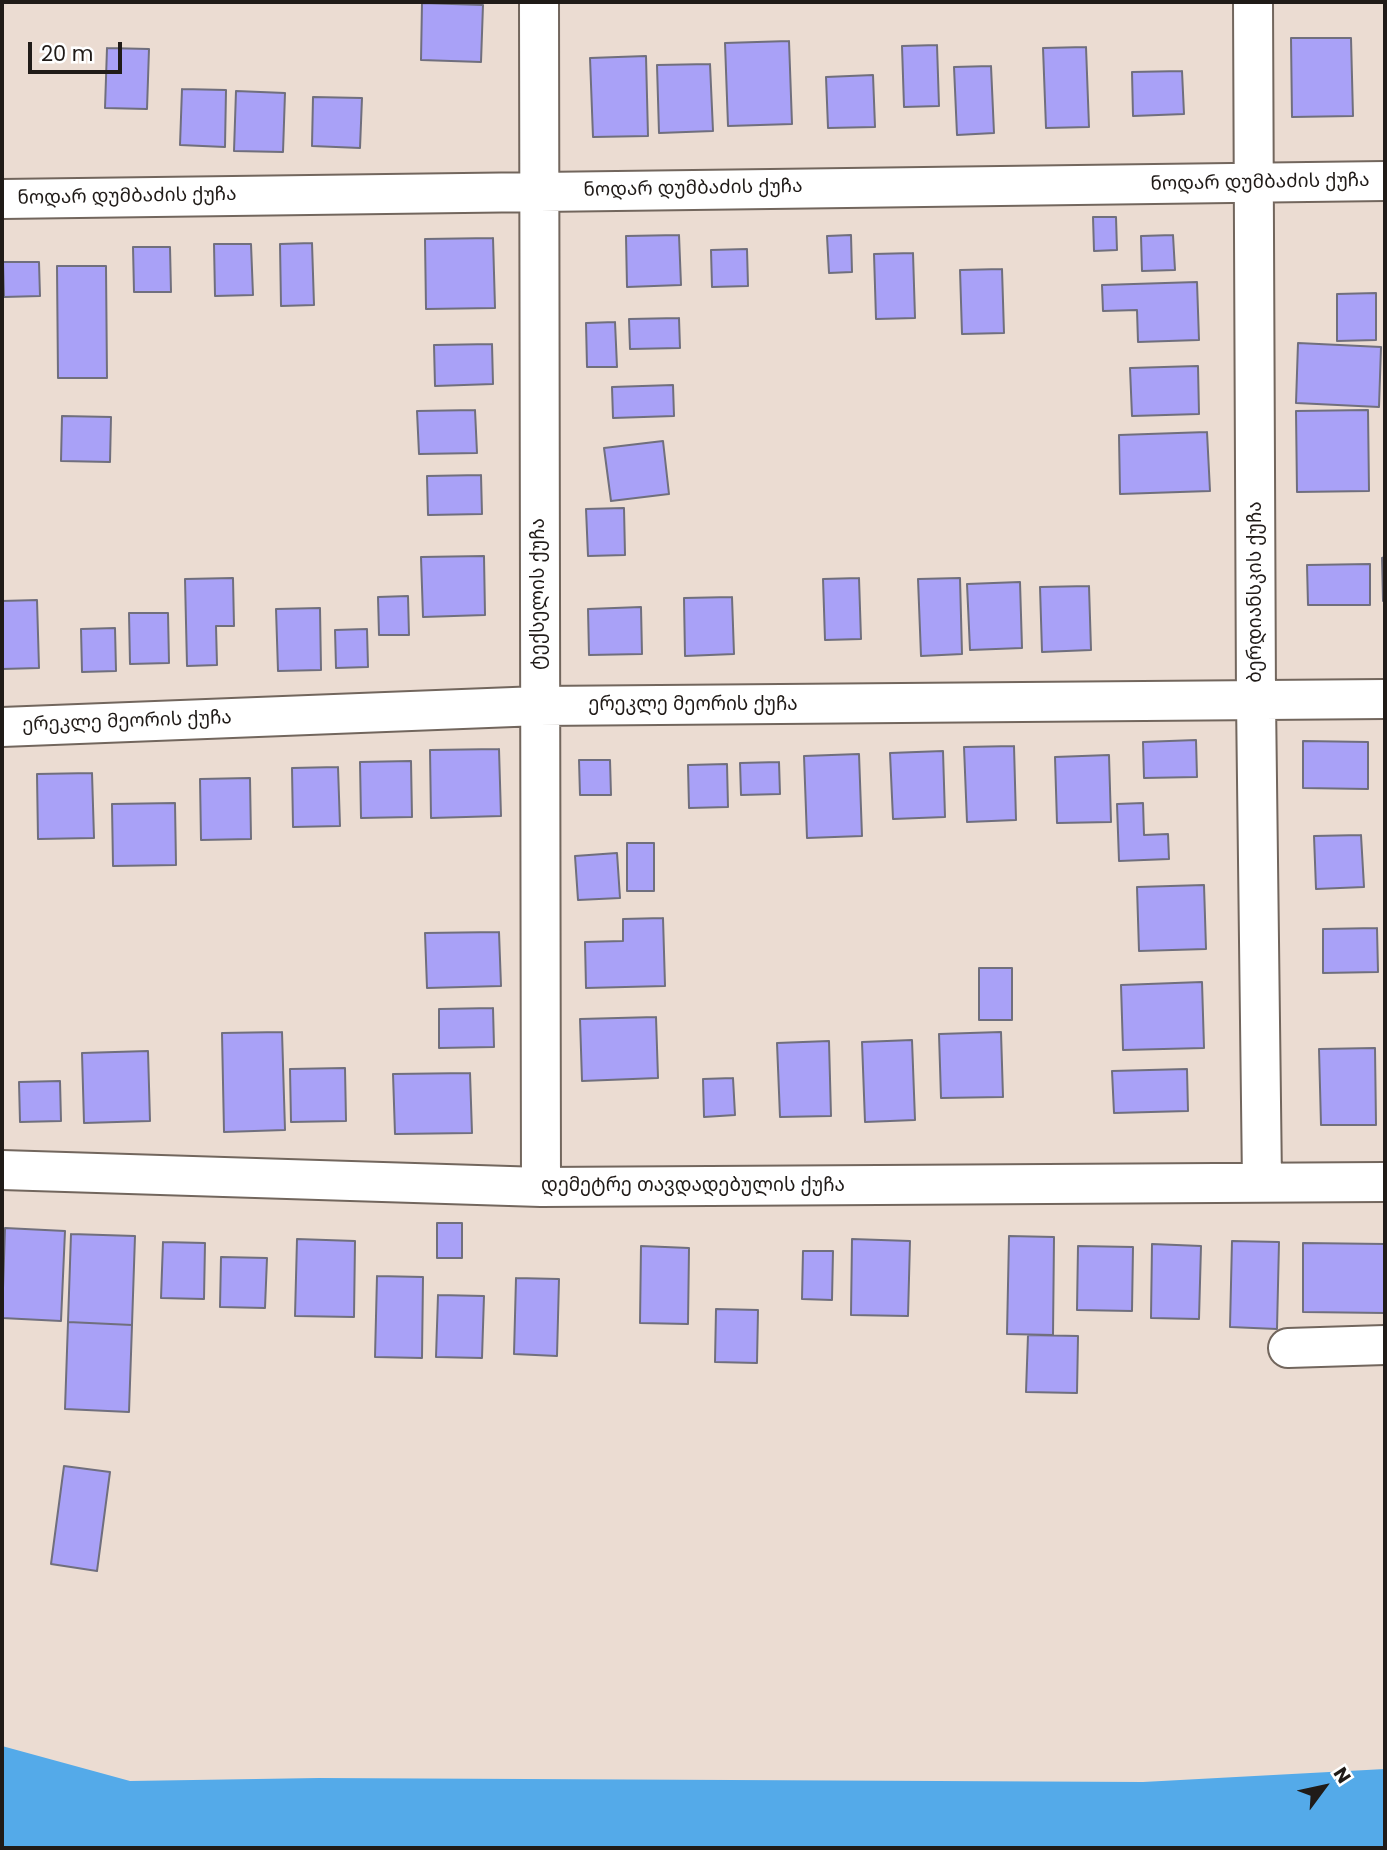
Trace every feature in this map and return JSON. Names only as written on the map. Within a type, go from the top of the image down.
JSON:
[{"type":"street","name":"ტექსელის ქუჩა","points":[[538,2],[541,1187]]},
{"type":"street","name":"ბერდიანსკის ქუჩა","points":[[1253,2],[1256,700],[1262,1182]]},
{"type":"street","name":"ნოდარ დუმბაძის ქუჩა","points":[[2,199],[1385,181]]},
{"type":"street","name":"ერეკლე მეორის ქუჩა","points":[[2,727],[539,706],[1385,699]]},
{"type":"street","name":"დემეტრე თავდადებულის ქუჩა","points":[[2,1170],[541,1187],[1385,1182]]},
{"type":"street","points":[[1288,1348],[1385,1345]]},
{"type":"water","points":[[2,1746],[130,1781],[319,1778],[1143,1782],[1385,1769],[1385,1848],[2,1848]]},
{"type":"building","points":[[422,3],[483,5],[481,62],[421,60]]},
{"type":"building","points":[[1291,38],[1351,38],[1353,116],[1292,117]]},
{"type":"building","points":[[789,41],[792,124],[728,126],[725,43]]},
{"type":"building","points":[[937,45],[939,106],[904,107],[902,46]]},
{"type":"building","points":[[1086,47],[1089,127],[1046,128],[1043,48]]},
{"type":"building","points":[[107,48],[149,49],[147,109],[105,108]]},
{"type":"building","points":[[646,56],[648,136],[593,137],[590,58]]},
{"type":"building","points":[[710,64],[713,131],[659,133],[657,65]]},
{"type":"building","points":[[991,66],[994,133],[957,135],[954,67]]},
{"type":"building","points":[[1182,71],[1184,114],[1133,116],[1132,72]]},
{"type":"building","points":[[873,75],[875,127],[828,128],[826,77]]},
{"type":"building","points":[[182,89],[226,90],[225,147],[180,145]]},
{"type":"building","points":[[236,91],[285,93],[283,152],[234,151]]},
{"type":"building","points":[[313,97],[362,98],[360,148],[312,146]]},
{"type":"building","points":[[1093,217],[1116,217],[1117,250],[1094,251]]},
{"type":"building","points":[[679,235],[681,285],[627,287],[626,236]]},
{"type":"building","points":[[851,235],[852,272],[829,273],[827,236]]},
{"type":"building","points":[[1173,235],[1175,270],[1142,271],[1141,236]]},
{"type":"building","points":[[493,238],[495,308],[426,309],[425,239]]},
{"type":"building","points":[[312,243],[314,305],[281,306],[280,244]]},
{"type":"building","points":[[214,244],[251,244],[253,295],[215,296]]},
{"type":"building","points":[[133,247],[170,247],[171,292],[134,292]]},
{"type":"building","points":[[747,249],[748,286],[712,287],[711,250]]},
{"type":"building","points":[[913,253],[915,318],[876,319],[874,254]]},
{"type":"building","points":[[3,262],[39,262],[40,296],[4,297]]},
{"type":"building","points":[[57,266],[106,266],[107,378],[58,378]]},
{"type":"building","points":[[1002,269],[1004,333],[962,334],[960,270]]},
{"type":"building","points":[[1197,282],[1199,340],[1138,342],[1137,310],[1103,311],[1102,285]]},
{"type":"building","points":[[1376,293],[1376,340],[1337,341],[1337,294]]},
{"type":"building","points":[[679,318],[680,348],[630,349],[629,319]]},
{"type":"building","points":[[615,322],[617,367],[587,367],[586,323]]},
{"type":"building","points":[[1298,343],[1381,347],[1379,407],[1296,403]]},
{"type":"building","points":[[492,344],[493,384],[435,386],[434,345]]},
{"type":"building","points":[[1198,366],[1199,414],[1132,416],[1130,368]]},
{"type":"building","points":[[673,385],[674,416],[613,418],[612,387]]},
{"type":"building","points":[[475,410],[477,453],[419,454],[417,411]]},
{"type":"building","points":[[1368,410],[1369,491],[1297,492],[1296,411]]},
{"type":"building","points":[[62,416],[111,417],[110,462],[61,461]]},
{"type":"building","points":[[1207,432],[1210,491],[1120,494],[1119,435]]},
{"type":"building","points":[[663,441],[669,494],[611,501],[604,448]]},
{"type":"building","points":[[481,475],[482,514],[428,515],[427,476]]},
{"type":"building","points":[[624,508],[625,555],[588,556],[586,509]]},
{"type":"building","points":[[484,556],[485,615],[423,617],[421,557]]},
{"type":"building","points":[[1385,557],[1385,601],[1383,601],[1382,558]]},
{"type":"building","points":[[1370,564],[1370,605],[1308,605],[1307,565]]},
{"type":"building","points":[[233,578],[234,626],[216,626],[217,665],[187,666],[185,579]]},
{"type":"building","points":[[859,578],[861,639],[825,640],[823,579]]},
{"type":"building","points":[[960,578],[962,654],[921,656],[918,579]]},
{"type":"building","points":[[1020,582],[1022,648],[970,650],[967,584]]},
{"type":"building","points":[[1089,586],[1091,650],[1042,652],[1040,587]]},
{"type":"building","points":[[408,596],[409,635],[379,635],[378,597]]},
{"type":"building","points":[[732,597],[734,654],[685,656],[684,598]]},
{"type":"building","points":[[37,600],[39,668],[2,669],[2,601]]},
{"type":"building","points":[[641,607],[642,654],[589,655],[588,609]]},
{"type":"building","points":[[320,608],[321,670],[278,671],[276,609]]},
{"type":"building","points":[[129,613],[168,613],[169,663],[130,664]]},
{"type":"building","points":[[115,628],[116,671],[82,672],[81,629]]},
{"type":"building","points":[[367,629],[368,667],[336,668],[335,630]]},
{"type":"building","points":[[1196,740],[1197,777],[1144,778],[1143,742]]},
{"type":"building","points":[[1303,741],[1368,742],[1368,789],[1303,788]]},
{"type":"building","points":[[1014,746],[1016,820],[967,822],[964,747]]},
{"type":"building","points":[[499,749],[501,816],[431,818],[430,750]]},
{"type":"building","points":[[943,751],[945,817],[893,819],[890,753]]},
{"type":"building","points":[[859,754],[862,836],[807,838],[804,756]]},
{"type":"building","points":[[1109,755],[1111,822],[1057,823],[1055,757]]},
{"type":"building","points":[[579,760],[610,760],[611,795],[580,795]]},
{"type":"building","points":[[411,761],[412,817],[361,818],[360,762]]},
{"type":"building","points":[[779,762],[780,794],[741,795],[740,763]]},
{"type":"building","points":[[727,764],[728,807],[689,808],[688,765]]},
{"type":"building","points":[[338,767],[340,826],[293,827],[292,768]]},
{"type":"building","points":[[92,773],[94,838],[38,839],[37,774]]},
{"type":"building","points":[[250,778],[251,839],[201,840],[200,779]]},
{"type":"building","points":[[175,803],[176,865],[113,866],[112,804]]},
{"type":"building","points":[[1143,803],[1144,835],[1168,834],[1169,859],[1119,861],[1117,804]]},
{"type":"building","points":[[1361,835],[1364,887],[1316,889],[1314,836]]},
{"type":"building","points":[[627,843],[654,843],[654,891],[627,891]]},
{"type":"building","points":[[617,853],[620,898],[578,900],[575,856]]},
{"type":"building","points":[[1204,885],[1206,949],[1139,951],[1137,887]]},
{"type":"building","points":[[663,918],[665,986],[586,988],[585,942],[623,941],[623,919]]},
{"type":"building","points":[[1377,928],[1378,972],[1323,973],[1323,929]]},
{"type":"building","points":[[499,932],[501,986],[427,988],[425,933]]},
{"type":"building","points":[[979,968],[1012,968],[1012,1020],[979,1020]]},
{"type":"building","points":[[1202,982],[1204,1048],[1123,1050],[1121,985]]},
{"type":"building","points":[[493,1008],[494,1047],[439,1048],[439,1009]]},
{"type":"building","points":[[656,1017],[658,1078],[582,1081],[580,1019]]},
{"type":"building","points":[[282,1032],[285,1130],[224,1132],[222,1033]]},
{"type":"building","points":[[1001,1032],[1003,1097],[941,1098],[939,1034]]},
{"type":"building","points":[[912,1040],[915,1120],[865,1122],[862,1042]]},
{"type":"building","points":[[829,1041],[831,1116],[780,1117],[777,1043]]},
{"type":"building","points":[[1375,1048],[1376,1125],[1321,1125],[1319,1049]]},
{"type":"building","points":[[148,1051],[150,1121],[84,1123],[82,1053]]},
{"type":"building","points":[[345,1068],[346,1121],[291,1122],[290,1069]]},
{"type":"building","points":[[1187,1069],[1188,1111],[1114,1113],[1112,1071]]},
{"type":"building","points":[[470,1073],[472,1133],[395,1134],[393,1074]]},
{"type":"building","points":[[733,1078],[735,1115],[704,1117],[703,1079]]},
{"type":"building","points":[[60,1081],[61,1121],[20,1122],[19,1082]]},
{"type":"building","points":[[437,1223],[462,1223],[462,1258],[437,1258]]},
{"type":"building","points":[[5,1228],[65,1231],[61,1321],[2,1318]]},
{"type":"building","points":[[71,1234],[135,1236],[132,1325],[68,1322]]},
{"type":"building","points":[[1009,1236],[1054,1237],[1053,1335],[1007,1334]]},
{"type":"building","points":[[297,1239],[355,1241],[354,1317],[295,1316]]},
{"type":"building","points":[[852,1239],[910,1241],[908,1316],[851,1315]]},
{"type":"building","points":[[1232,1241],[1279,1242],[1277,1329],[1230,1327]]},
{"type":"building","points":[[163,1242],[205,1243],[204,1299],[161,1298]]},
{"type":"building","points":[[1303,1243],[1385,1244],[1385,1313],[1303,1312]]},
{"type":"building","points":[[1152,1244],[1201,1246],[1199,1319],[1151,1318]]},
{"type":"building","points":[[641,1246],[689,1248],[688,1324],[640,1323]]},
{"type":"building","points":[[1078,1246],[1133,1247],[1132,1311],[1077,1310]]},
{"type":"building","points":[[803,1251],[833,1251],[832,1300],[802,1299]]},
{"type":"building","points":[[221,1257],[267,1258],[265,1308],[220,1307]]},
{"type":"building","points":[[377,1276],[423,1277],[422,1358],[375,1357]]},
{"type":"building","points":[[516,1278],[559,1279],[557,1356],[514,1354]]},
{"type":"building","points":[[438,1295],[484,1296],[482,1358],[436,1357]]},
{"type":"building","points":[[716,1309],[758,1310],[757,1363],[715,1362]]},
{"type":"building","points":[[68,1322],[132,1325],[129,1412],[65,1409]]},
{"type":"building","points":[[1028,1335],[1078,1336],[1077,1393],[1026,1392]]},
{"type":"building","points":[[64,1466],[110,1472],[97,1571],[51,1564]]}]
